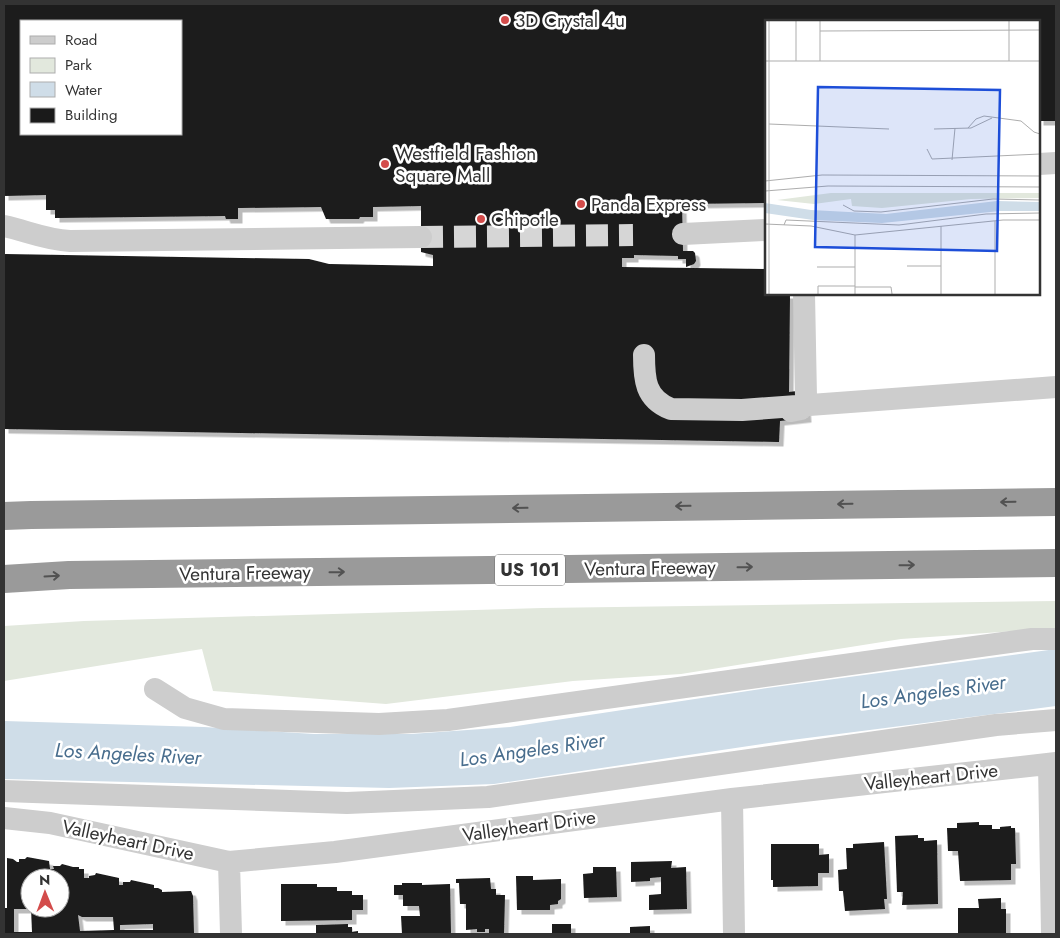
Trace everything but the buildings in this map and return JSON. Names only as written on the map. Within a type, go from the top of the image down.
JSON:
[{"type":"highway","points":[[4,516],[1056,502]]},
{"type":"highway","name":"Ventura Freeway","points":[[4,579],[69,575],[1056,563]]},
{"type":"street","points":[[1040,164],[1056,163]]},
{"type":"street","points":[[4,226],[41,238],[62,241],[421,237]]},
{"type":"street","points":[[682,234],[765,230]]},
{"type":"street","points":[[796,408],[806,397],[804,295]]},
{"type":"street","points":[[644,355],[644,374],[649,392],[662,406],[671,409],[742,410],[796,408],[1056,387]]},
{"type":"street","points":[[155,689],[185,708],[224,719],[379,724],[448,720],[1032,639],[1056,639]]},
{"type":"street","points":[[4,791],[348,803],[488,797],[996,725],[1056,720]]},
{"type":"street","points":[[1052,934],[1053,764]]},
{"type":"street","name":"Valleyheart Drive","points":[[4,818],[50,823],[230,862],[335,852],[732,799],[1053,764]]},
{"type":"street","points":[[732,799],[734,934]]},
{"type":"street","points":[[230,862],[231,934]]},
{"type":"green space","points":[[1056,601],[1056,628],[901,639],[681,674],[573,681],[386,704],[213,691],[202,649],[4,681],[4,626],[84,621],[542,608]]},
{"type":"water","name":"Los Angeles River","points":[[1056,649],[1056,706],[776,742],[494,784],[389,788],[4,779],[4,721],[204,727],[314,734],[411,734],[510,727],[761,689]]},
{"type":"tunnel","points":[[421,237],[633,235]]},
{"type":"place","name":"3D Crystal 4u","points":[[505,20]]},
{"type":"place","name":"Westfield Fashion Square Mall","points":[[385,164]]},
{"type":"place","name":"Panda Express","points":[[581,204]]},
{"type":"place","name":"Chipotle","points":[[481,219]]}]
